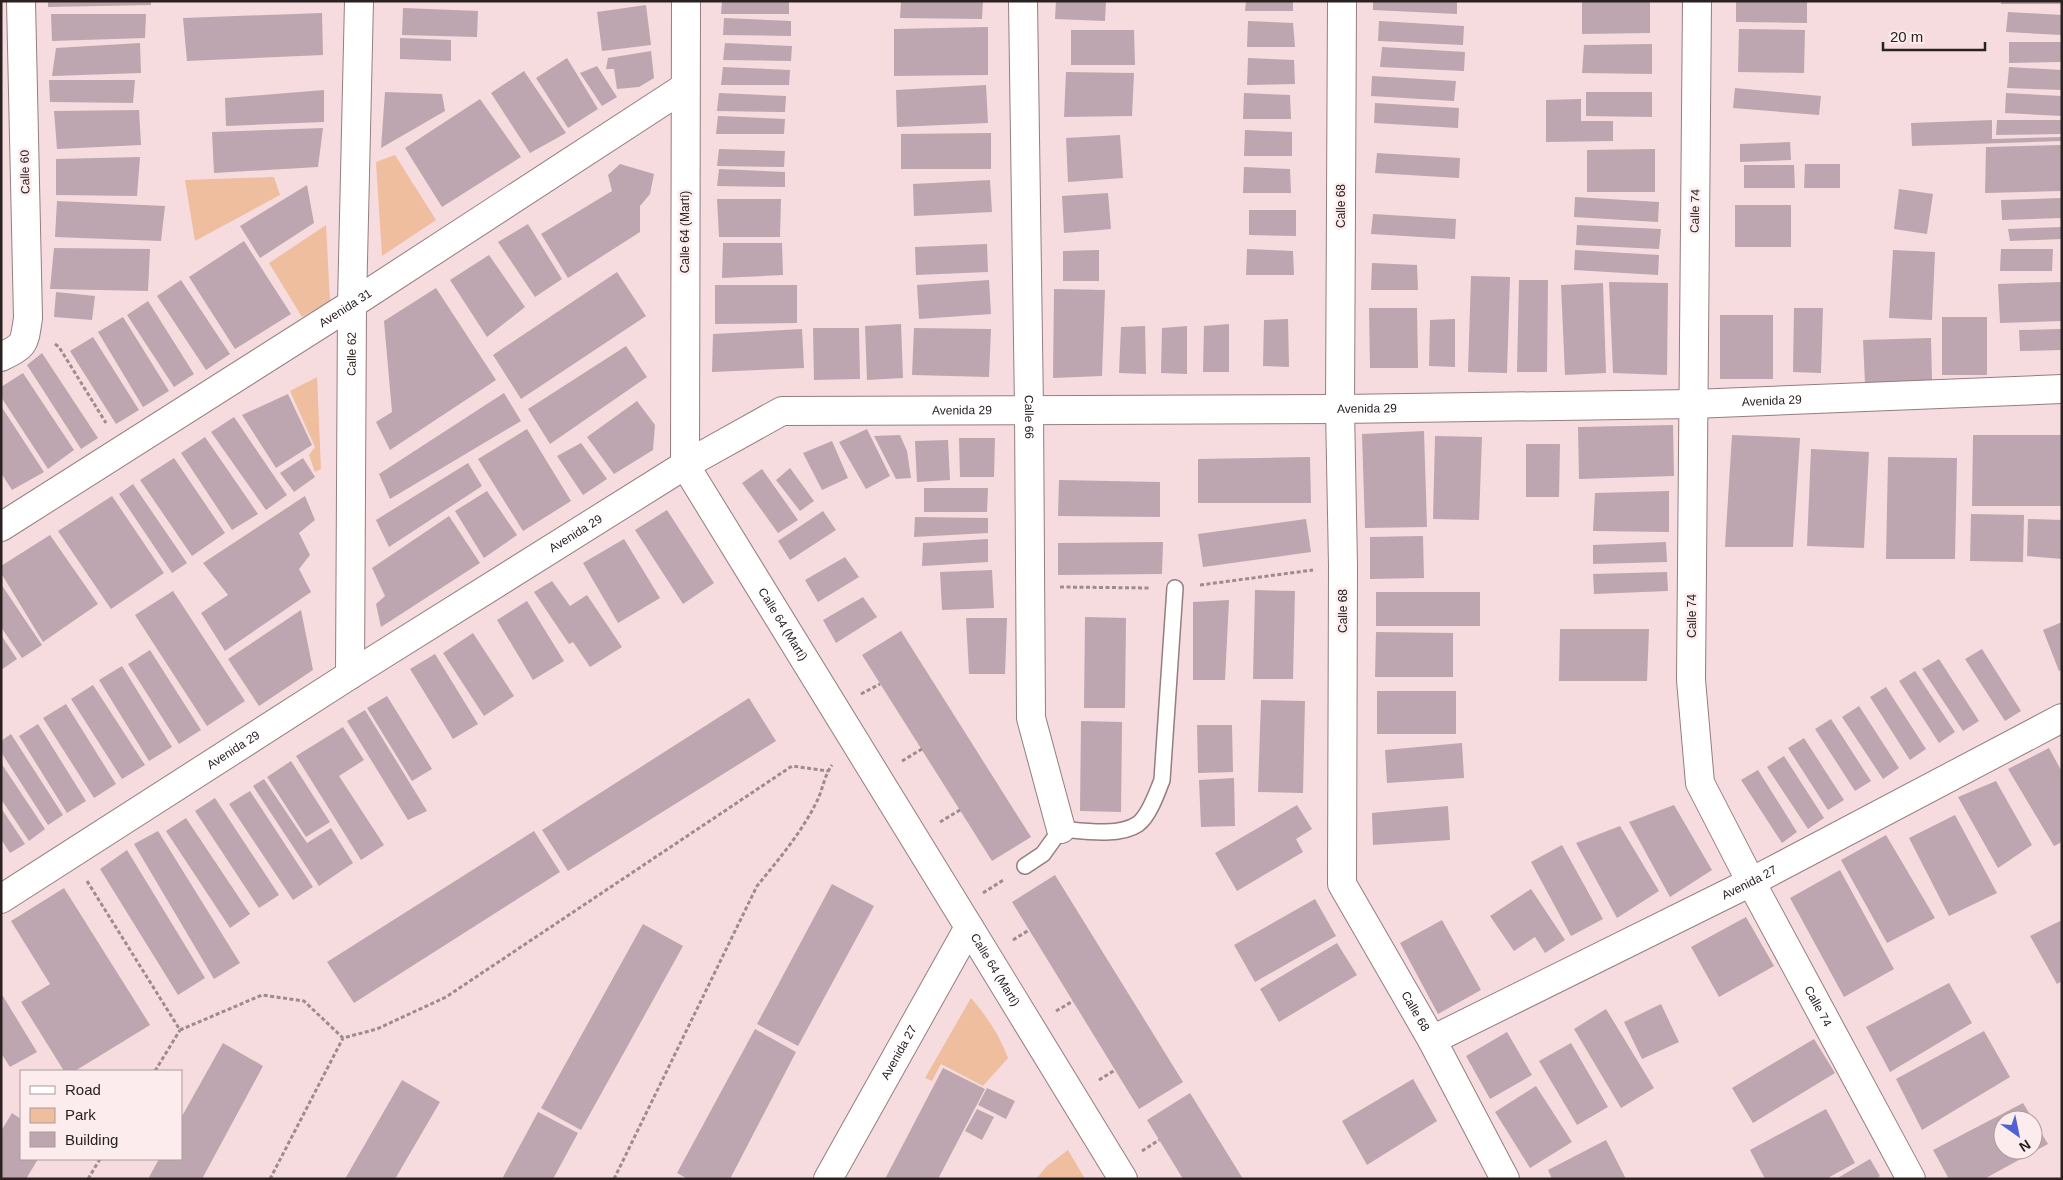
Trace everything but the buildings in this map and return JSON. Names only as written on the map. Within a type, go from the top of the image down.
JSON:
[{"type":"street","name":"Calle 60","points":[[13,350],[28,318],[21,1]]},
{"type":"street","name":"Calle 62","points":[[350,675],[352,304],[359,1]]},
{"type":"street","name":"Calle 64 (Martí)","points":[[686,1],[685,465],[1123,1179]]},
{"type":"street","name":"Calle 66","points":[[1023,1],[1030,409],[1031,718],[1061,829]]},
{"type":"street","name":"Calle 68","points":[[1342,1],[1340,409],[1343,566],[1342,884],[1432,1040],[1505,1179]]},
{"type":"street","name":"Calle 74","points":[[1697,1],[1691,680],[1700,783],[1751,882],[1911,1179]]},
{"type":"street","name":"Avenida 31","points":[[1,526],[352,304],[686,88]]},
{"type":"street","name":"Avenida 29","points":[[1,899],[350,675],[685,465],[782,411],[1340,409],[1692,404],[2062,390]]},
{"type":"street","name":"Avenida 27","points":[[1432,1040],[1751,882],[2062,718]]},
{"type":"street","name":"Avenida 27","points":[[828,1179],[964,918]]},
{"type":"lane","points":[[1025,866],[1042,854],[1061,829],[1093,832],[1119,830],[1138,824],[1152,804],[1162,780],[1175,588]]},
{"type":"path","points":[[13,350],[45,338],[59,347],[122,449]]},
{"type":"path","points":[[614,1179],[757,886],[791,844],[818,800],[828,771],[852,737]]},
{"type":"path","points":[[270,1179],[343,1038],[377,1029],[446,997],[792,766],[828,771]]},
{"type":"path","points":[[70,854],[180,1030]]},
{"type":"path","points":[[964,918],[1025,866]]},
{"type":"path","points":[[156,1070],[180,1030],[262,996],[304,1001],[343,1038]]},
{"type":"path","points":[[88,1179],[99,1160]]},
{"type":"green space","points":[[395,155],[436,220],[382,256],[376,162]]},
{"type":"green space","points":[[274,177],[280,195],[195,241],[185,180]]},
{"type":"green space","points":[[326,225],[330,301],[302,317],[269,263]]},
{"type":"green space","points":[[317,377],[321,469],[315,472],[309,455],[315,447],[290,391]]},
{"type":"green space","points":[[971,998],[992,1026],[1008,1058],[983,1086],[941,1064],[932,1081],[925,1078]]},
{"type":"green space","points":[[1068,1150],[1085,1179],[1036,1179],[1047,1166]]}]
